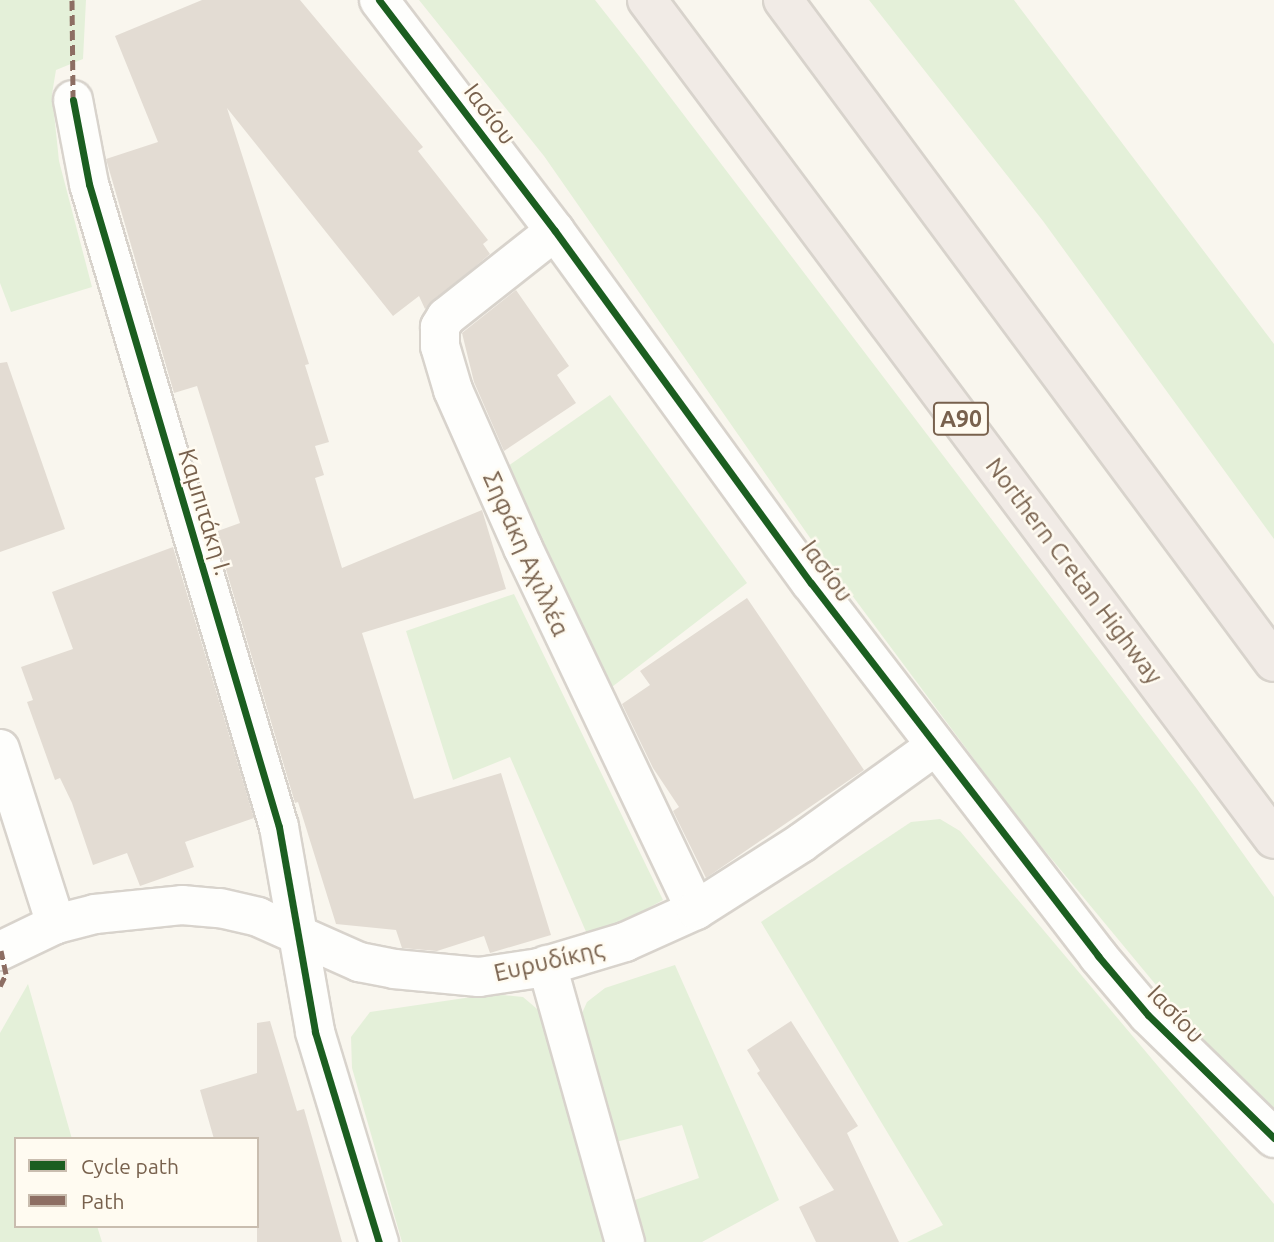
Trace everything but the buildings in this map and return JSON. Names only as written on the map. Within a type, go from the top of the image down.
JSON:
[{"type":"highway","name":"Northern Cretan Highway","points":[[648,0],[1274,839]]},
{"type":"highway","points":[[783,0],[1274,662]]},
{"type":"street","name":"Ιασίου","points":[[379,0],[555,231],[934,747],[1148,1015],[1274,1138]]},
{"type":"street","name":"Καμπιτάκη Ι.","points":[[73,100],[89,184],[279,827],[305,983],[322,1057],[379,1242]]},
{"type":"street","name":"Σηφάκη Αχιλλέα","points":[[555,231],[446,317],[440,327],[440,346],[453,390],[523,548],[696,910]]},
{"type":"street","name":"Ευρυδίκης","points":[[0,951],[56,923],[95,914],[182,905],[220,908],[258,917],[359,962],[436,975],[479,977],[547,965],[625,942],[696,910],[801,843],[934,747]]},
{"type":"street","points":[[0,749],[56,923]]},
{"type":"street","points":[[547,965],[625,1242]]},
{"type":"green space","points":[[0,0],[86,0],[83,59],[56,70],[52,94],[59,161],[92,287],[11,312],[0,283]]},
{"type":"green space","points":[[419,0],[595,0],[639,56],[1197,789],[1274,897],[1274,1108],[1204,1043],[1021,822],[822,555],[544,156]]},
{"type":"green space","points":[[869,0],[1014,0],[1274,344],[1274,539],[1043,221]]},
{"type":"green space","points":[[610,395],[747,583],[608,690],[501,471]]},
{"type":"green space","points":[[514,594],[663,900],[623,922],[587,934],[510,757],[453,780],[406,631]]},
{"type":"green space","points":[[940,819],[960,831],[1274,1204],[1274,1242],[907,1242],[943,1225],[761,922],[911,822]]},
{"type":"green space","points":[[675,965],[779,1200],[702,1242],[643,1242],[632,1201],[699,1178],[682,1125],[612,1143],[579,1020],[587,1002],[605,988]]},
{"type":"green space","points":[[28,984],[71,1137],[14,1137],[14,1228],[98,1228],[102,1242],[0,1242],[0,1033]]},
{"type":"green space","points":[[492,994],[523,997],[543,1014],[610,1242],[402,1242],[352,1068],[351,1037],[370,1012]]},
{"type":"marked path","points":[[72,0],[73,100]]},
{"type":"marked path","points":[[0,986],[6,974],[1,951]]},
{"type":"cycle path","points":[[379,0],[555,231],[811,583],[1098,956],[1148,1015],[1274,1138]]},
{"type":"cycle path","points":[[73,100],[89,184],[279,827],[315,1032],[379,1242]]}]
